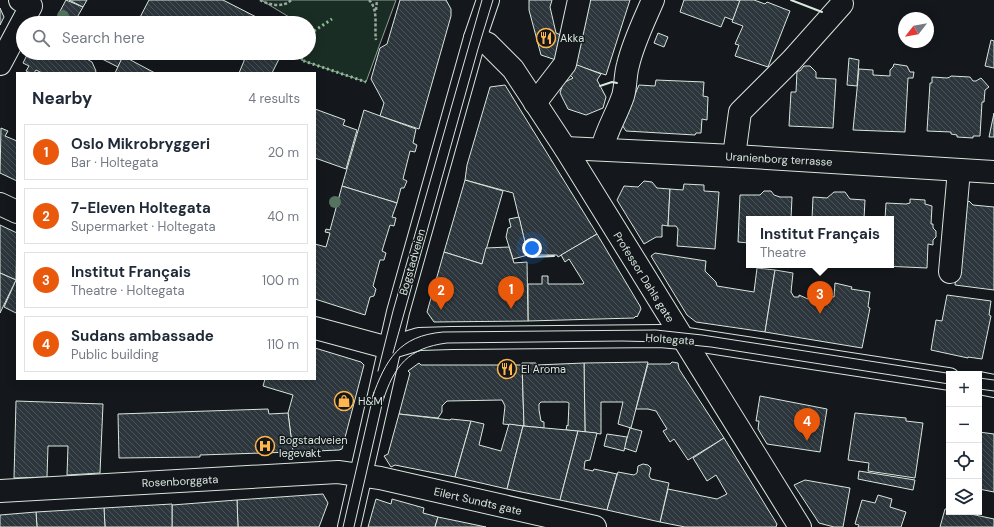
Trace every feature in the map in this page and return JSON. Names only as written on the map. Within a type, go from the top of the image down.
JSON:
[{"type":"street","name":"Bogstadveien","points":[[349,527],[389,348],[408,274],[475,38],[488,0]]},
{"type":"street","points":[[535,103],[565,64],[579,0]]},
{"type":"street","points":[[602,150],[607,133],[624,93],[632,50],[653,0]]},
{"type":"street","points":[[22,16],[29,2]]},
{"type":"street","points":[[734,156],[740,112],[792,60],[842,4]]},
{"type":"street","points":[[0,64],[16,30]]},
{"type":"street","name":"Professor Dahls gate","points":[[475,38],[488,44],[506,61],[565,148],[800,527]]},
{"type":"street","name":"Uranienborg terrasse","points":[[565,148],[734,156],[994,172]]},
{"type":"street","points":[[950,272],[959,170]]},
{"type":"street","points":[[0,204],[16,212]]},
{"type":"street","points":[[316,328],[389,348]]},
{"type":"street","name":"Holtegata","points":[[389,348],[419,339],[660,336],[682,338],[946,379]]},
{"type":"street","points":[[982,384],[994,386]]},
{"type":"street","name":"Rosenborggata","points":[[0,491],[338,472],[360,475]]},
{"type":"street","name":"Eilert Sundts gate","points":[[360,475],[596,527]]},
{"type":"path","points":[[260,0],[267,4],[274,4],[289,2],[291,0]]},
{"type":"path","points":[[369,0],[376,13]]},
{"type":"path","points":[[376,40],[374,26],[377,0]]},
{"type":"green space","points":[[261,0],[396,0],[366,82],[301,60],[316,60],[316,16],[287,16]]},
{"type":"building","points":[[66,0],[83,7],[78,16],[65,16],[59,13]]},
{"type":"building","points":[[69,0],[87,0],[83,7]]},
{"type":"building","points":[[149,0],[223,0],[254,16],[141,16]]},
{"type":"building","points":[[400,0],[446,0],[451,9],[451,16],[419,129],[380,116],[384,103],[371,79],[380,48],[387,44]]},
{"type":"building","points":[[529,0],[552,0],[550,7],[556,33],[566,37],[559,61],[541,55],[529,10]]},
{"type":"building","points":[[590,0],[630,0],[606,75],[569,63]]},
{"type":"building","points":[[684,0],[740,1],[733,20],[725,17],[721,27],[680,12]]},
{"type":"building","points":[[740,0],[754,0],[765,4],[767,2],[790,11],[768,67],[735,56],[739,45],[735,44],[743,26],[732,22]]},
{"type":"building","points":[[0,8],[4,17],[0,25]]},
{"type":"building","points":[[658,33],[668,37],[664,47],[654,43]]},
{"type":"building","points":[[991,40],[994,41],[994,68],[985,66]]},
{"type":"building","points":[[849,58],[859,60],[857,86],[847,85]]},
{"type":"building","points":[[24,60],[88,60],[92,62],[96,71],[40,72],[36,70],[35,72],[28,72],[26,71],[29,66],[23,63]]},
{"type":"building","points":[[104,60],[121,60],[118,67]]},
{"type":"building","points":[[121,60],[131,60],[153,72],[115,72]]},
{"type":"building","points":[[278,60],[272,72],[239,72],[244,61]]},
{"type":"building","points":[[572,63],[601,74],[597,80],[606,97],[603,108],[586,115],[568,109],[560,93],[563,83],[573,78],[569,74]]},
{"type":"building","points":[[894,64],[907,66],[910,72],[914,72],[913,78],[908,78],[905,132],[853,130],[859,69],[873,70],[873,75],[890,76],[890,70]]},
{"type":"building","points":[[804,66],[810,66],[816,72],[816,78],[836,79],[833,128],[789,126],[791,92],[796,92],[797,71],[800,71]]},
{"type":"building","points":[[951,76],[970,77],[973,81],[981,78],[989,87],[985,90],[984,102],[982,102],[980,136],[973,136],[973,138],[957,137],[957,135],[951,134],[951,132],[927,131],[930,83],[932,83],[932,77],[947,78]]},
{"type":"building","points":[[656,80],[704,82],[703,96],[708,97],[707,120],[702,119],[701,133],[696,133],[695,135],[626,131],[622,125],[639,85],[655,86]]},
{"type":"building","points":[[505,85],[597,234],[558,257],[557,255],[528,255],[513,193],[465,180],[467,165],[490,87]]},
{"type":"building","points":[[316,109],[345,120],[343,125],[357,130],[346,169],[316,158]]},
{"type":"building","points":[[364,110],[416,129],[413,143],[417,145],[415,152],[410,151],[403,179],[407,181],[404,188],[401,188],[397,203],[342,186]]},
{"type":"building","points":[[994,113],[994,137],[989,137]]},
{"type":"building","points":[[1,128],[8,131],[5,136],[16,141],[16,181],[0,173]]},
{"type":"building","points":[[465,180],[503,191],[482,264],[444,252]]},
{"type":"building","points":[[644,181],[652,182],[657,188],[670,189],[668,226],[662,225],[662,237],[656,237],[644,244],[617,200],[624,186],[638,187]]},
{"type":"building","points":[[684,184],[704,185],[704,191],[719,192],[715,249],[677,246],[678,229],[676,226],[668,226],[670,189],[683,190]]},
{"type":"building","points":[[342,186],[397,203],[392,217],[396,218],[394,226],[390,225],[382,251],[386,253],[384,260],[380,260],[373,286],[376,289],[374,296],[370,297],[365,315],[316,299],[316,244],[326,247],[330,233],[325,232],[326,229],[330,230]]},
{"type":"building","points":[[764,191],[771,191],[774,195],[780,197],[792,197],[791,216],[746,216],[746,243],[738,242],[740,195],[760,195]]},
{"type":"building","points":[[834,192],[845,192],[850,199],[865,200],[864,216],[812,216],[813,197],[827,198]]},
{"type":"building","points":[[910,199],[925,200],[925,204],[932,206],[931,224],[933,224],[933,228],[936,231],[936,237],[933,240],[933,245],[928,244],[927,268],[894,266],[894,216],[885,216],[886,203],[910,203]]},
{"type":"building","points":[[969,201],[973,205],[994,207],[994,290],[955,285],[963,214],[959,209]]},
{"type":"building","points":[[519,217],[528,255],[513,259],[506,237],[508,228],[511,227],[509,219]]},
{"type":"building","points":[[0,225],[16,233],[16,280],[0,273]]},
{"type":"building","points":[[597,234],[640,306],[641,309],[637,317],[528,321],[528,284],[542,284],[542,276],[548,276],[548,284],[583,284],[584,283],[569,259],[565,262],[561,255]]},
{"type":"building","points":[[509,247],[514,263],[527,262],[528,321],[434,322],[427,312],[444,252],[482,264],[486,248]]},
{"type":"building","points":[[655,253],[706,261],[705,271],[716,282],[717,286],[754,292],[757,268],[775,270],[765,332],[696,322],[687,315],[651,256]]},
{"type":"building","points":[[775,270],[793,273],[791,292],[794,297],[799,297],[799,295],[808,299],[811,297],[811,294],[834,297],[835,283],[852,287],[851,289],[870,292],[868,307],[870,308],[862,348],[765,332]]},
{"type":"building","points":[[0,273],[16,280],[0,313]]},
{"type":"building","points":[[16,280],[16,313],[4,307]]},
{"type":"building","points":[[947,295],[991,301],[989,315],[991,316],[982,359],[968,358],[931,350],[936,320],[942,321]]},
{"type":"building","points":[[316,348],[361,362],[364,365],[342,449],[339,450],[293,452],[288,413],[293,395],[263,386],[265,380],[316,380]]},
{"type":"building","points":[[648,362],[631,428],[618,424],[623,402],[601,402],[601,434],[585,432],[584,363]]},
{"type":"building","points":[[672,362],[678,363],[679,369],[724,438],[688,460],[674,439],[670,442],[663,431],[667,429],[656,411],[636,409],[648,364],[670,364]]},
{"type":"building","points":[[419,363],[421,365],[522,365],[524,426],[503,424],[505,406],[502,400],[447,401],[442,406],[442,412],[438,418],[399,414],[410,373],[408,371]]},
{"type":"building","points":[[522,363],[536,363],[536,365],[584,363],[585,432],[566,430],[567,425],[568,426],[569,403],[567,402],[541,402],[539,404],[539,410],[541,421],[544,422],[544,428],[524,426]]},
{"type":"building","points":[[760,396],[827,409],[820,452],[767,444],[758,429],[759,421],[756,421]]},
{"type":"building","points":[[16,401],[103,404],[100,473],[67,475],[68,446],[48,446],[47,477],[14,478]]},
{"type":"building","points":[[268,409],[269,414],[288,413],[293,452],[200,455],[200,457],[119,458],[118,414]]},
{"type":"building","points":[[855,413],[906,418],[906,421],[923,423],[915,478],[868,471],[869,463],[848,460]]},
{"type":"building","points":[[399,414],[471,421],[455,477],[395,465],[391,467],[384,456],[388,454]]},
{"type":"building","points":[[471,421],[484,424],[479,445],[501,451],[509,424],[523,426],[507,489],[455,477]]},
{"type":"building","points":[[523,426],[578,431],[560,500],[507,489]]},
{"type":"building","points":[[630,428],[642,431],[636,452],[624,448]]},
{"type":"building","points":[[578,431],[597,433],[590,460],[585,461],[584,469],[593,471],[594,469],[617,474],[607,510],[560,500]]},
{"type":"building","points":[[982,432],[994,434],[994,492],[982,490]]},
{"type":"building","points":[[607,434],[627,437],[624,451],[604,446]]},
{"type":"building","points":[[724,438],[777,524],[776,527],[685,527],[660,522],[668,489],[717,499],[727,494],[716,475],[707,481],[693,458]]},
{"type":"building","points":[[643,464],[648,465],[651,468],[649,476],[651,479],[669,483],[660,522],[607,510],[618,472],[634,475],[637,473],[638,466]]},
{"type":"building","points":[[859,471],[915,480],[913,490],[858,479]]},
{"type":"building","points":[[805,480],[850,488],[843,527],[834,527],[819,523],[794,485]]},
{"type":"building","points":[[323,494],[328,503],[319,527],[238,527],[237,500]]},
{"type":"building","points":[[878,495],[892,499],[890,507],[906,512],[901,527],[858,527],[859,525],[855,524],[862,500],[875,503]]},
{"type":"building","points":[[376,499],[391,504],[392,499],[424,508],[423,513],[438,517],[435,527],[368,527]]},
{"type":"building","points":[[237,500],[238,527],[172,527],[172,505]]},
{"type":"building","points":[[172,504],[172,527],[105,527],[104,508]]},
{"type":"building","points":[[104,508],[105,527],[37,527],[36,512]]},
{"type":"building","points":[[945,509],[946,515],[975,515],[994,519],[994,527],[940,527]]},
{"type":"building","points":[[36,512],[37,527],[0,527],[0,515]]},
{"type":"building","points":[[438,517],[486,527],[435,527]]},
{"type":"tram line","points":[[378,371],[393,311],[482,0]]},
{"type":"tram line","points":[[393,353],[493,0]]},
{"type":"tram line","points":[[372,398],[383,372],[396,352],[405,344],[415,339],[428,334],[443,332],[656,330],[702,335],[946,373]]},
{"type":"tram line","points":[[383,401],[392,378],[404,361],[422,349],[447,343],[663,342],[711,347],[946,384]]},
{"type":"tram line","points":[[982,378],[994,380]]},
{"type":"tram line","points":[[982,389],[994,391]]},
{"type":"tram line","points":[[343,527],[374,392]]},
{"type":"tram line","points":[[354,527],[384,396]]},
{"type":"hedge","points":[[316,30],[332,19]]},
{"type":"hedge","points":[[301,60],[366,82]]},
{"type":"wall","points":[[791,0],[822,12]]},
{"type":"wall","points":[[600,86],[612,82],[617,83]]},
{"type":"wall","points":[[533,257],[554,256]]},
{"type":"place","name":"Akka","points":[[546,38]]},
{"type":"place","name":"Oslo Mikrobryggeri","points":[[511,309]]},
{"type":"place","name":"7-Eleven Holtegata","points":[[441,310]]},
{"type":"place","name":"Institut Français","points":[[820,314]]},
{"type":"place","name":"El Aroma","points":[[507,369]]},
{"type":"place","name":"H&M","points":[[344,401]]},
{"type":"place","name":"Sudans ambassade","points":[[807,441]]},
{"type":"place","name":"Bogstadveien legevakt","points":[[265,446]]}]
